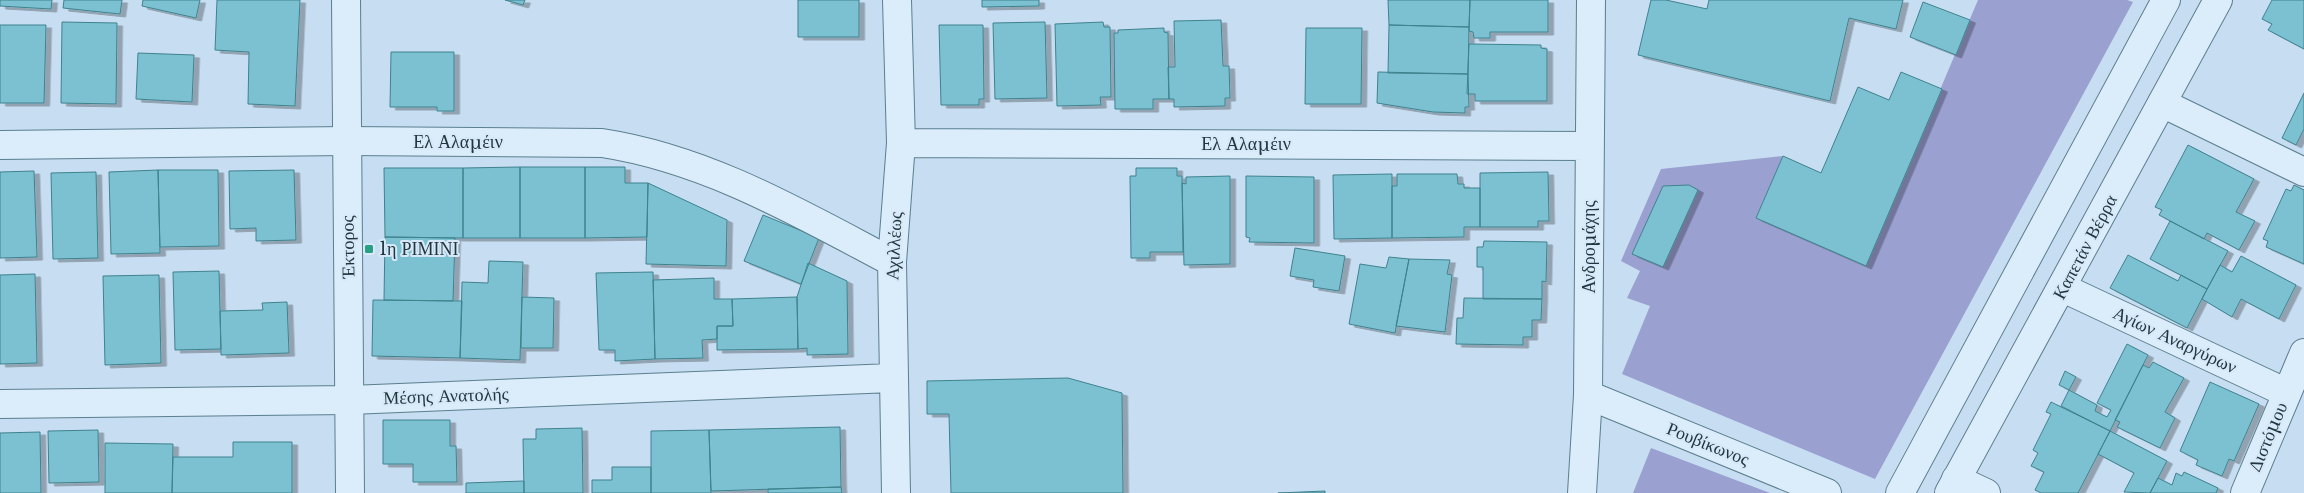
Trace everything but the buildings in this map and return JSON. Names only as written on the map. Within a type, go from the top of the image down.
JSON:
[{"type":"street","name":"Έκτορος","points":[[346,0],[350,493]]},
{"type":"street","name":"Αχιλλέως","points":[[896,493],[892,378],[892,262],[901,143],[897,0]]},
{"type":"street","name":"Ανδρομάχης","points":[[1582,493],[1588,396],[1591,0]]},
{"type":"street","points":[[1900,493],[2166,0]]},
{"type":"street","name":"Καπετάν Βέρρα","points":[[1953,486],[2063,288],[2218,0]]},
{"type":"street","points":[[2162,103],[2304,172]]},
{"type":"street","name":"Ελ Αλαμέιν","points":[[0,145],[347,142],[602,143],[634,148],[675,159],[764,195],[892,262]]},
{"type":"street","name":"Ελ Αλαμέιν","points":[[901,143],[1590,146]]},
{"type":"street","name":"Αγίων Αναργύρων","points":[[2063,288],[2287,393]]},
{"type":"street","name":"Διστόμου","points":[[2245,493],[2304,354]]},
{"type":"street","name":"Μέσης Ανατολής","points":[[0,404],[350,400],[892,378]]},
{"type":"street","name":"Ρουβίκωνος","points":[[1588,396],[1827,493]]},
{"type":"street","points":[[1953,486],[1986,493]]},
{"type":"shaded area","points":[[1978,0],[2127,0],[2133,2],[1875,479],[1622,374],[1650,306],[1627,298],[1640,271],[1621,261],[1661,169],[1783,156],[1756,218],[1866,265]]},
{"type":"shaded area","points":[[1651,448],[1770,493],[1633,493]]},
{"type":"place","name":"1η ΡΙΜΙΝΙ","points":[[369,249]]}]
